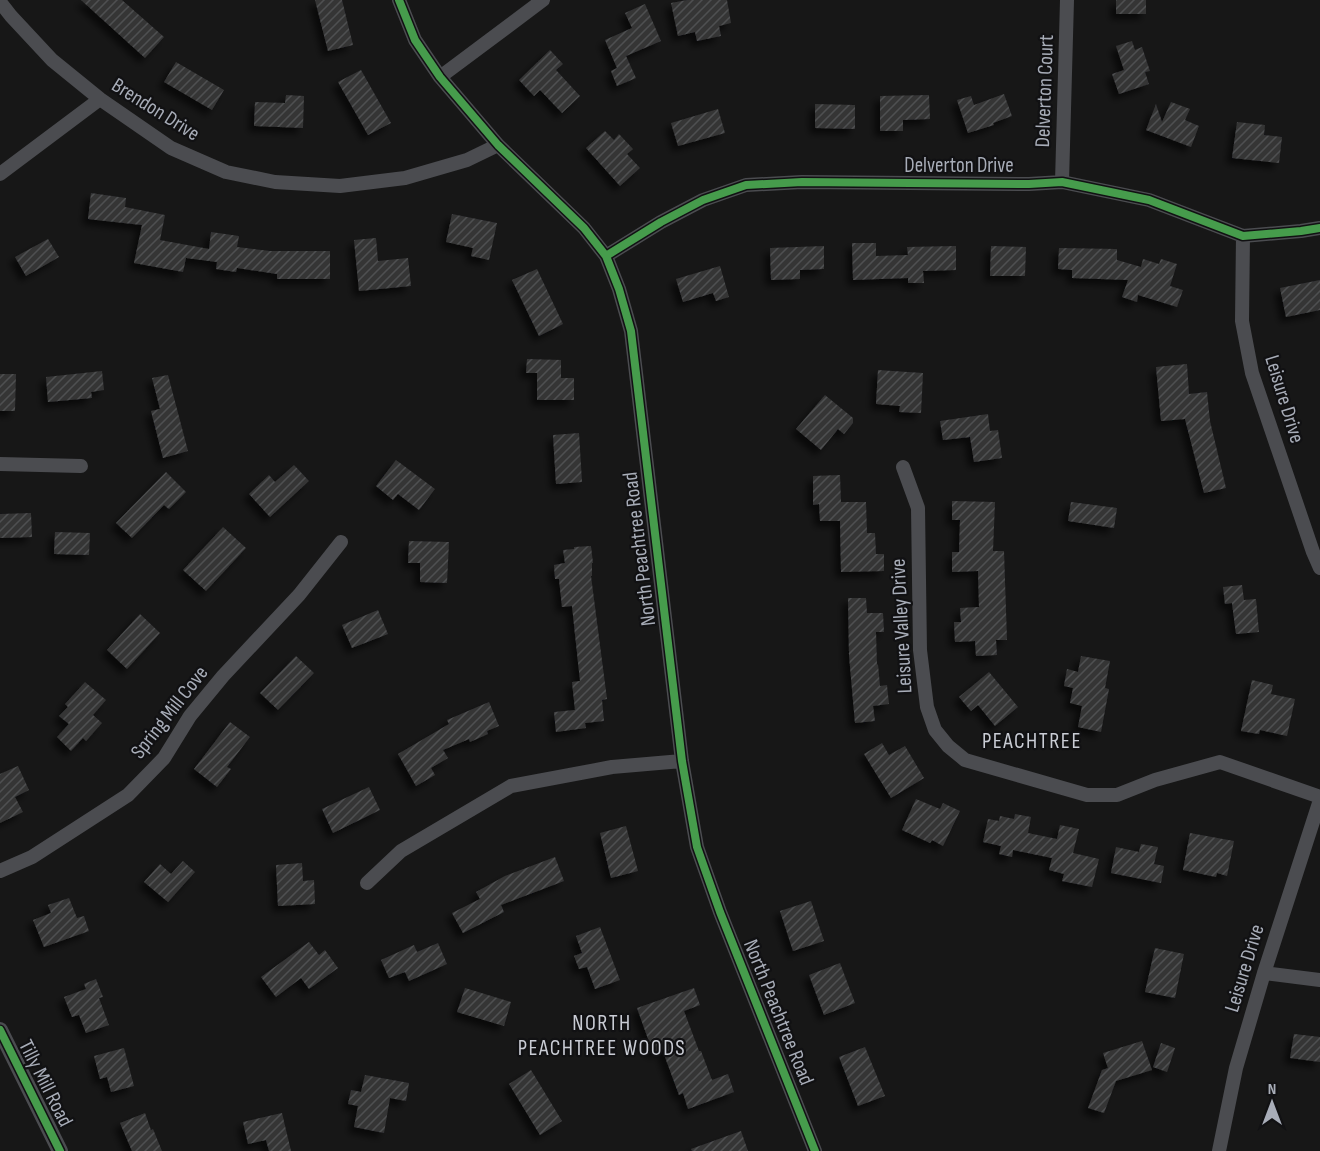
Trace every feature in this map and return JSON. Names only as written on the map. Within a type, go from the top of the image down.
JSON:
[{"type":"street","name":"North Peachtree Road","points":[[399,0],[415,40],[440,77],[498,145],[584,228],[606,256],[619,289],[631,331],[682,761],[697,847],[720,912],[815,1151]]},
{"type":"street","points":[[440,77],[543,0]]},
{"type":"street","name":"Delverton Court","points":[[1062,182],[1067,0]]},
{"type":"street","name":"Brendon Drive","points":[[0,2],[52,60],[100,99],[171,148],[226,172],[275,182],[340,186],[405,178],[467,160],[498,145]]},
{"type":"street","points":[[0,174],[100,99]]},
{"type":"street","name":"Delverton Drive","points":[[606,256],[661,222],[703,200],[746,185],[802,182],[1017,184],[1062,182],[1149,200],[1242,236],[1320,228]]},
{"type":"street","name":"Leisure Drive","points":[[1242,236],[1242,321],[1252,374],[1312,550],[1320,567]]},
{"type":"street","points":[[0,464],[81,466]]},
{"type":"street","name":"Leisure Valley Drive","points":[[903,466],[918,508],[920,650],[927,707],[935,730],[948,746],[965,760],[1087,795],[1117,795],[1155,780],[1220,762],[1320,799]]},
{"type":"street","name":"Spring Mill Cove","points":[[0,871],[33,857],[128,795],[164,758],[190,716],[223,676],[299,595],[341,542]]},
{"type":"street","points":[[367,884],[401,851],[511,786],[612,767],[682,761]]},
{"type":"street","name":"Leisure Drive","points":[[1219,1151],[1236,1068],[1320,799]]},
{"type":"street","points":[[1264,973],[1320,980]]},
{"type":"street","name":"Tilly Mill Road","points":[[0,1030],[60,1151]]},
{"type":"building","points":[[81,0],[122,0],[164,37],[145,58]]},
{"type":"building","points":[[315,0],[342,0],[353,45],[328,51]]},
{"type":"building","points":[[687,0],[727,0],[731,23],[719,26],[721,36],[697,41],[695,32],[678,36],[671,3]]},
{"type":"building","points":[[1116,0],[1146,0],[1146,14],[1116,14]]},
{"type":"building","points":[[645,4],[661,41],[626,56],[636,78],[617,86],[611,71],[617,68],[605,40],[632,28],[625,13]]},
{"type":"building","points":[[1132,41],[1135,50],[1142,47],[1150,71],[1145,72],[1149,84],[1119,94],[1112,74],[1124,70],[1116,46]]},
{"type":"building","points":[[550,50],[563,64],[556,70],[580,96],[562,113],[540,90],[534,96],[519,80]]},
{"type":"building","points":[[176,62],[224,90],[212,110],[164,82]]},
{"type":"building","points":[[361,70],[391,123],[368,135],[338,82]]},
{"type":"building","points":[[1004,94],[1012,116],[993,123],[994,125],[968,133],[957,100],[971,96],[974,105]]},
{"type":"building","points":[[286,95],[304,96],[303,128],[254,126],[255,102],[285,103]]},
{"type":"building","points":[[929,95],[930,119],[903,120],[903,131],[880,131],[880,96]]},
{"type":"building","points":[[1171,102],[1190,109],[1185,120],[1199,126],[1191,147],[1146,130],[1156,104],[1162,122]]},
{"type":"building","points":[[815,104],[855,105],[855,129],[815,128]]},
{"type":"building","points":[[718,109],[725,133],[678,146],[671,123]]},
{"type":"building","points":[[1237,122],[1265,125],[1264,135],[1282,137],[1279,163],[1232,158]]},
{"type":"building","points":[[605,131],[614,140],[619,134],[633,149],[627,154],[640,168],[620,186],[586,148]]},
{"type":"building","points":[[91,193],[126,198],[125,207],[165,215],[160,240],[209,249],[211,232],[239,236],[237,247],[270,251],[330,251],[330,279],[277,279],[277,274],[237,268],[236,272],[216,269],[217,262],[186,258],[183,272],[134,263],[142,225],[88,219]]},
{"type":"building","points":[[452,214],[497,223],[489,260],[471,256],[473,248],[446,242]]},
{"type":"building","points":[[376,238],[378,261],[408,258],[411,286],[359,291],[354,240]]},
{"type":"building","points":[[48,239],[59,257],[26,276],[15,257]]},
{"type":"building","points":[[852,243],[876,243],[876,256],[908,255],[907,247],[956,246],[956,270],[923,271],[924,283],[908,283],[908,278],[853,280]]},
{"type":"building","points":[[824,246],[824,269],[800,270],[800,279],[771,280],[770,248]]},
{"type":"building","points":[[991,246],[1026,247],[1025,276],[990,276]]},
{"type":"building","points":[[1059,248],[1117,249],[1117,260],[1141,267],[1143,259],[1159,264],[1161,259],[1177,264],[1170,286],[1183,290],[1177,307],[1138,295],[1137,302],[1122,297],[1128,280],[1072,278],[1072,270],[1058,269]]},
{"type":"building","points":[[720,266],[729,297],[716,301],[713,293],[683,302],[676,279]]},
{"type":"building","points":[[537,269],[563,324],[539,336],[512,280]]},
{"type":"building","points":[[1320,280],[1320,310],[1286,317],[1280,288]]},
{"type":"building","points":[[527,359],[561,360],[561,378],[574,378],[574,400],[537,400],[537,373],[526,373]]},
{"type":"building","points":[[1187,364],[1189,394],[1207,392],[1210,421],[1226,488],[1204,493],[1185,419],[1161,421],[1156,367]]},
{"type":"building","points":[[878,370],[923,373],[921,413],[899,412],[900,406],[876,404]]},
{"type":"building","points":[[102,371],[104,390],[91,392],[92,398],[48,402],[46,377]]},
{"type":"building","points":[[0,374],[16,374],[15,411],[0,411]]},
{"type":"building","points":[[168,375],[188,451],[163,458],[151,411],[160,409],[152,378]]},
{"type":"building","points":[[825,395],[853,418],[853,423],[844,434],[838,429],[821,450],[796,429]]},
{"type":"building","points":[[988,414],[990,431],[998,430],[1002,458],[974,462],[970,437],[943,440],[940,421]]},
{"type":"building","points":[[579,433],[582,482],[556,484],[553,435]]},
{"type":"building","points":[[396,460],[435,489],[419,510],[398,494],[393,500],[376,486]]},
{"type":"building","points":[[294,465],[309,481],[270,517],[249,494],[269,475],[275,482]]},
{"type":"building","points":[[166,472],[186,492],[169,509],[164,505],[132,538],[116,523]]},
{"type":"building","points":[[840,475],[841,502],[866,502],[867,533],[875,533],[876,554],[884,554],[884,571],[841,572],[840,521],[820,521],[819,504],[813,505],[813,476]]},
{"type":"building","points":[[952,501],[995,502],[993,551],[1004,551],[1007,640],[996,640],[997,655],[976,656],[975,641],[955,642],[954,622],[961,622],[960,608],[979,607],[978,571],[952,572],[952,552],[959,552],[960,520],[952,520]]},
{"type":"building","points":[[1071,502],[1117,508],[1114,528],[1068,521]]},
{"type":"building","points":[[31,513],[32,537],[0,538],[0,514]]},
{"type":"building","points":[[223,527],[246,548],[206,591],[183,570]]},
{"type":"building","points":[[55,532],[90,533],[89,555],[54,554]]},
{"type":"building","points":[[409,541],[449,542],[447,583],[420,582],[420,563],[408,563]]},
{"type":"building","points":[[591,546],[593,563],[591,576],[607,699],[602,700],[604,721],[585,723],[586,728],[556,732],[554,712],[575,710],[572,682],[580,681],[572,606],[562,607],[559,579],[555,579],[554,565],[565,563],[563,550]]},
{"type":"building","points":[[1242,585],[1244,600],[1256,599],[1259,632],[1236,634],[1232,603],[1225,604],[1223,587]]},
{"type":"building","points":[[848,598],[866,598],[867,613],[883,613],[884,632],[876,632],[877,665],[880,686],[887,685],[889,704],[873,706],[875,721],[855,723],[849,655]]},
{"type":"building","points":[[378,610],[388,634],[352,648],[342,625]]},
{"type":"building","points":[[140,614],[160,633],[127,669],[107,650]]},
{"type":"building","points":[[296,656],[314,673],[278,710],[260,693]]},
{"type":"building","points":[[1081,656],[1110,661],[1105,688],[1109,689],[1101,732],[1078,727],[1082,706],[1070,703],[1073,688],[1064,686],[1067,669],[1078,672]]},
{"type":"building","points":[[989,672],[1018,707],[995,726],[978,705],[971,711],[959,697]]},
{"type":"building","points":[[1252,680],[1273,685],[1271,694],[1295,699],[1287,736],[1260,730],[1259,734],[1241,731]]},
{"type":"building","points":[[85,682],[106,700],[93,715],[102,723],[86,741],[83,738],[71,751],[57,737],[69,724],[59,716],[68,707],[65,704]]},
{"type":"building","points":[[489,702],[499,726],[470,742],[469,739],[443,750],[448,758],[431,768],[435,775],[416,786],[398,754],[449,724],[447,720]]},
{"type":"building","points":[[230,722],[250,737],[227,767],[231,769],[217,787],[194,769]]},
{"type":"building","points":[[882,743],[889,755],[905,746],[924,778],[891,798],[864,754]]},
{"type":"building","points":[[18,766],[29,790],[15,797],[23,812],[0,823],[0,774]]},
{"type":"building","points":[[369,787],[380,810],[333,833],[322,809]]},
{"type":"building","points":[[916,799],[940,809],[943,803],[960,811],[943,846],[932,840],[930,843],[902,830]]},
{"type":"building","points":[[1015,814],[1031,817],[1028,833],[1057,839],[1060,825],[1079,829],[1073,853],[1099,859],[1092,887],[1062,881],[1064,874],[1049,870],[1052,858],[1013,850],[1012,857],[999,854],[1001,846],[983,842],[988,819],[999,821],[1000,816],[1014,819]]},
{"type":"building","points":[[626,826],[638,871],[611,878],[600,833]]},
{"type":"building","points":[[1190,833],[1234,841],[1227,876],[1217,873],[1216,877],[1183,870]]},
{"type":"building","points":[[1141,844],[1158,847],[1154,864],[1164,866],[1161,883],[1111,873],[1116,847],[1139,852]]},
{"type":"building","points":[[555,857],[564,881],[501,905],[504,912],[463,933],[452,913],[480,899],[476,892],[505,876]]},
{"type":"building","points":[[183,861],[195,872],[168,902],[144,882],[160,864],[171,874]]},
{"type":"building","points":[[302,863],[303,881],[314,880],[315,904],[278,906],[276,865]]},
{"type":"building","points":[[69,898],[77,918],[84,916],[89,931],[44,947],[33,920],[51,913],[48,905]]},
{"type":"building","points":[[811,901],[824,941],[793,951],[780,911]]},
{"type":"building","points":[[600,927],[620,980],[595,989],[587,967],[579,969],[574,956],[582,953],[576,936]]},
{"type":"building","points":[[309,942],[319,955],[325,950],[338,968],[309,989],[301,978],[276,997],[261,977]]},
{"type":"building","points":[[438,943],[447,964],[409,981],[405,972],[389,978],[381,960],[414,945],[417,952]]},
{"type":"building","points":[[1155,948],[1184,954],[1175,998],[1145,992]]},
{"type":"building","points":[[840,963],[855,1003],[824,1015],[809,975]]},
{"type":"building","points":[[96,979],[103,997],[99,998],[109,1025],[86,1033],[79,1015],[72,1017],[64,997],[86,989],[84,984]]},
{"type":"building","points":[[465,988],[511,1002],[504,1026],[457,1012]]},
{"type":"building","points":[[694,988],[700,1005],[684,1011],[699,1051],[701,1051],[712,1080],[728,1074],[734,1092],[688,1109],[683,1093],[679,1095],[662,1049],[653,1053],[637,1008]]},
{"type":"building","points":[[1294,1034],[1320,1037],[1320,1062],[1290,1058]]},
{"type":"building","points":[[1142,1041],[1152,1070],[1116,1081],[1104,1113],[1088,1108],[1102,1070],[1108,1068],[1103,1053]]},
{"type":"building","points":[[1161,1043],[1175,1048],[1167,1072],[1153,1067]]},
{"type":"building","points":[[865,1047],[885,1096],[858,1106],[839,1057]]},
{"type":"building","points":[[124,1048],[134,1086],[111,1092],[107,1077],[100,1079],[94,1056]]},
{"type":"building","points":[[531,1070],[562,1121],[540,1135],[509,1084]]},
{"type":"building","points":[[365,1075],[409,1083],[406,1101],[390,1098],[384,1133],[354,1127],[358,1106],[348,1104],[351,1090],[361,1092]]},
{"type":"building","points":[[145,1113],[162,1151],[132,1151],[120,1123]]},
{"type":"building","points":[[282,1113],[291,1151],[269,1151],[266,1140],[248,1144],[243,1122]]},
{"type":"building","points":[[741,1131],[748,1151],[692,1151],[691,1149]]},
{"type":"cycle path","points":[[399,0],[415,40],[440,77],[498,145],[584,228],[606,256],[619,289],[631,331],[682,761],[697,847],[720,912],[815,1151]]},
{"type":"cycle path","points":[[606,256],[661,222],[703,200],[746,185],[802,182],[1029,184],[1062,182],[1149,200],[1243,236],[1320,228]]},
{"type":"cycle path","points":[[0,1030],[60,1151]]},
{"type":"district","name":"PEACHTREE","points":[[1032,740]]},
{"type":"district","name":"NORTH PEACHTREE WOODS","points":[[602,1034]]}]
